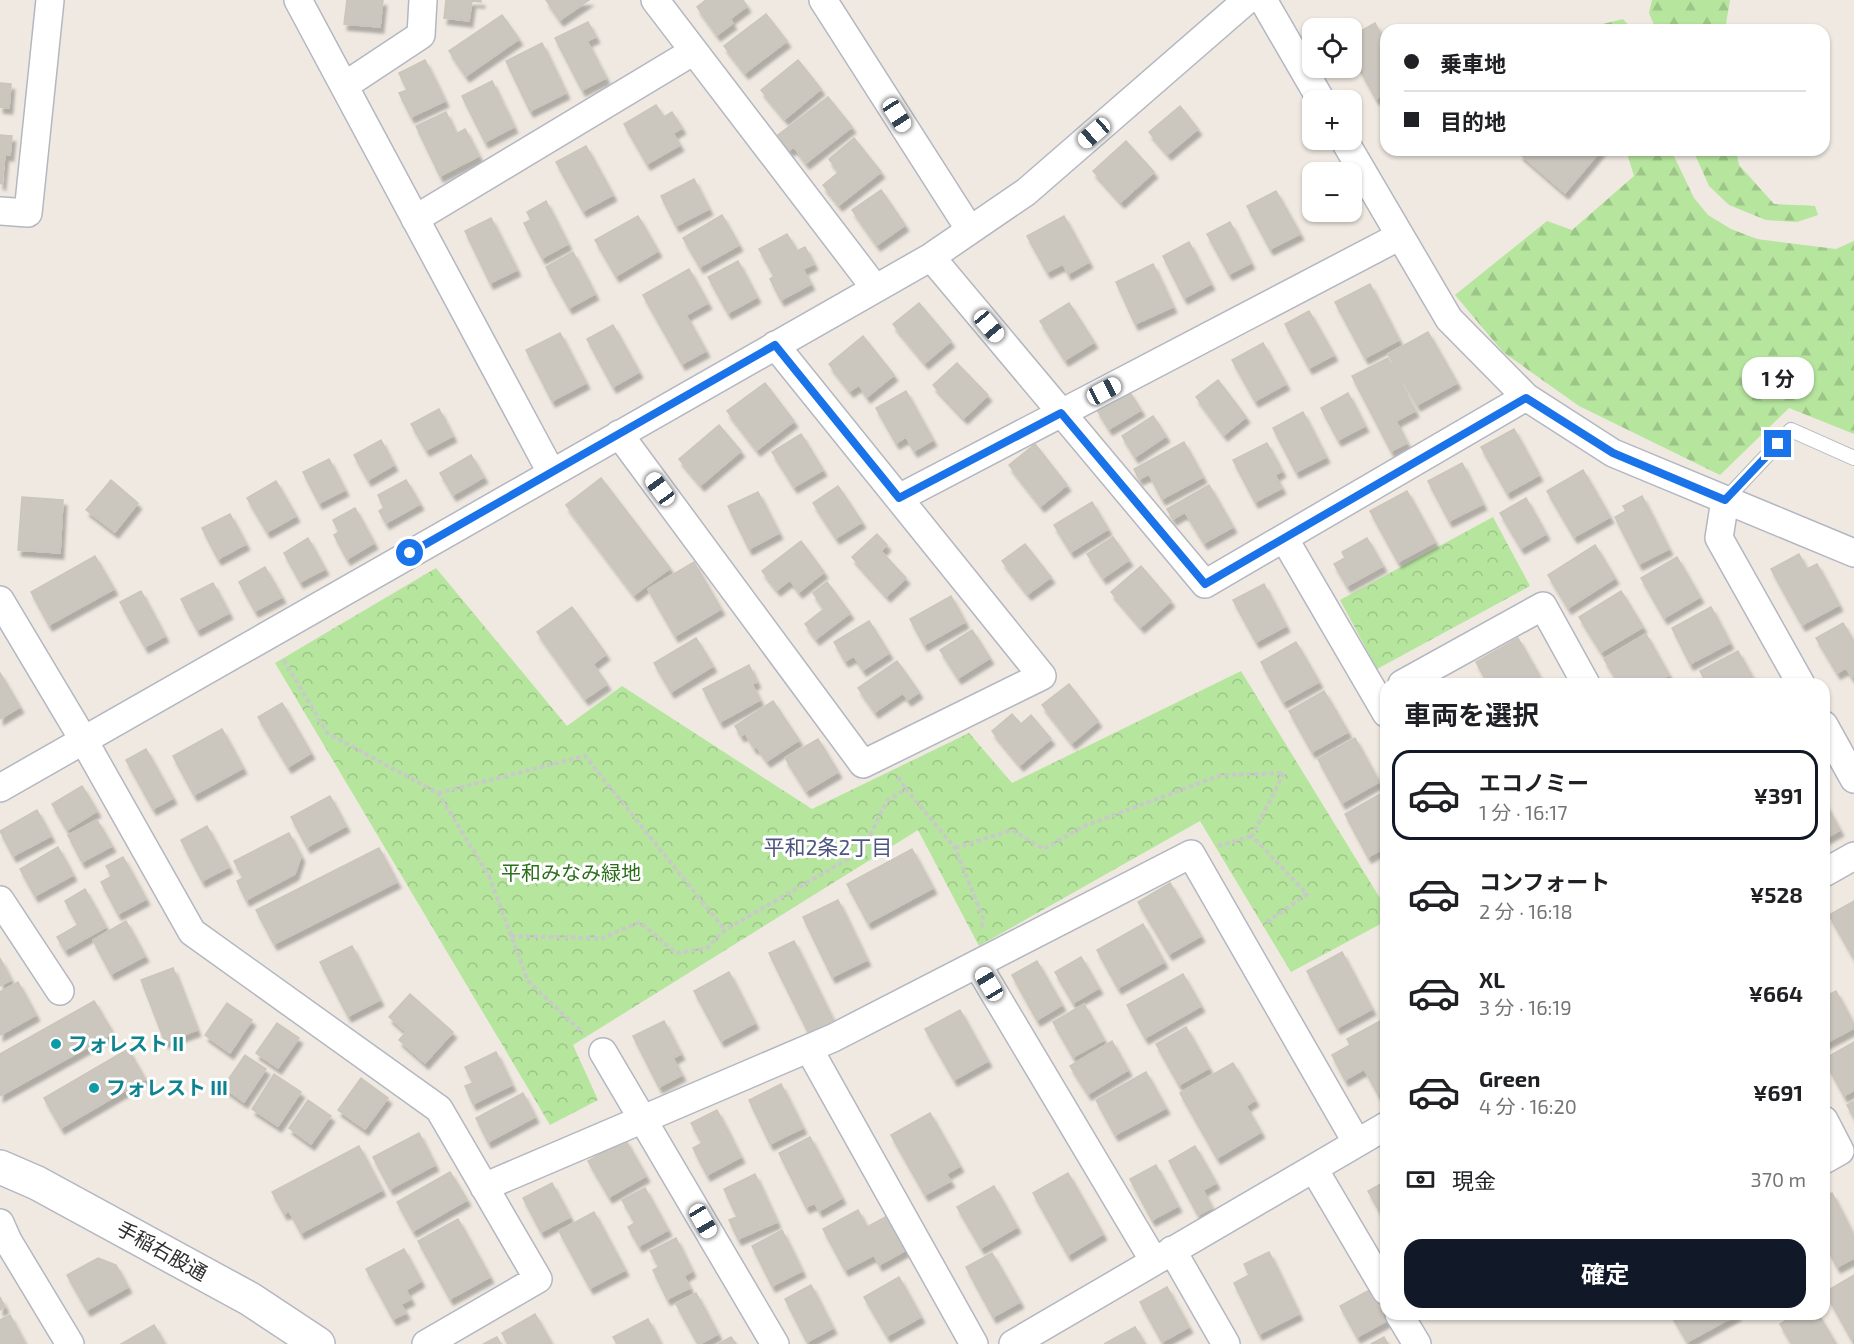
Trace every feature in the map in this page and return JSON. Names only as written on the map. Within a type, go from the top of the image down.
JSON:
[{"type":"street","points":[[0,211],[28,213],[50,0]]},
{"type":"street","points":[[298,0],[551,472]]},
{"type":"street","points":[[344,86],[421,35],[423,0]]},
{"type":"street","points":[[655,0],[875,288]]},
{"type":"street","points":[[823,0],[970,230]]},
{"type":"street","points":[[0,788],[930,257],[1026,192],[1247,0]]},
{"type":"street","points":[[1263,0],[1315,90]]},
{"type":"street","points":[[415,219],[694,51]]},
{"type":"street","points":[[1350,150],[1449,319],[1526,398],[1613,453],[1854,554]]},
{"type":"street","points":[[899,498],[1400,236]]},
{"type":"street","points":[[930,257],[1205,584],[1526,398]]},
{"type":"street","points":[[619,434],[863,764],[1042,676],[775,345]]},
{"type":"street","points":[[1725,500],[1719,538],[1798,678]]},
{"type":"street","points":[[1284,538],[1380,696]]},
{"type":"street","points":[[0,600],[83,739],[192,932],[439,1109],[538,1279],[426,1344]]},
{"type":"street","points":[[1413,678],[1543,606],[1583,678]]},
{"type":"street","points":[[1830,736],[1854,779]]},
{"type":"street","points":[[484,1187],[833,1038],[1191,854],[1357,1143]]},
{"type":"street","points":[[1830,870],[1854,856]]},
{"type":"street","points":[[0,900],[60,991]]},
{"type":"street","points":[[977,964],[1163,1255],[1226,1344]]},
{"type":"street","points":[[809,1049],[974,1344]]},
{"type":"street","points":[[603,1052],[775,1344]]},
{"type":"street","points":[[1022,1342],[1163,1255],[1380,1130]]},
{"type":"street","points":[[1830,1132],[1840,1151],[1830,1157]]},
{"type":"street","name":"手稲右股通","points":[[0,1167],[37,1183],[250,1299],[318,1344]]},
{"type":"street","points":[[1314,1169],[1380,1281]]},
{"type":"street","points":[[3,1237],[70,1344]]},
{"type":"street","points":[[1403,1320],[1417,1344]]},
{"type":"lane","points":[[1725,500],[1791,430],[1854,458]]},
{"type":"path","points":[[269,634],[327,733],[438,793],[489,876],[528,981],[603,1052]]},
{"type":"path","points":[[438,793],[585,756],[725,930]]},
{"type":"path","points":[[511,936],[602,938],[640,922],[676,953],[707,948],[725,930],[862,851],[887,801],[906,789],[956,848],[983,918],[977,964]]},
{"type":"green space","points":[[1652,0],[1730,0],[1726,24],[1654,24],[1649,13]]},
{"type":"green space","points":[[1623,19],[1628,24],[1603,24]]},
{"type":"green space","points":[[1628,156],[1674,156],[1694,198],[1708,215],[1731,229],[1757,239],[1836,249],[1854,241],[1854,434],[1789,408],[1720,475],[1579,406],[1503,352],[1455,295],[1547,221],[1572,230],[1634,176]]},
{"type":"green space","points":[[1696,156],[1737,156],[1739,165],[1774,204],[1815,206],[1818,215],[1797,222],[1766,220],[1729,205],[1709,186]]},
{"type":"green space","points":[[1493,517],[1530,586],[1377,669],[1340,600]]},
{"type":"green space","name":"平和みなみ緑地","points":[[436,568],[567,726],[622,686],[812,809],[969,733],[1012,783],[1241,671],[1380,898],[1380,924],[1291,972],[1200,821],[979,946],[918,830],[573,1045],[598,1100],[550,1125],[275,663]]},
{"type":"building","points":[[347,0],[383,0],[380,27],[344,24]]},
{"type":"building","points":[[446,0],[481,0],[481,2],[472,1],[469,21],[444,18]]},
{"type":"building","points":[[546,0],[589,0],[560,20]]},
{"type":"building","points":[[706,0],[743,0],[747,6],[730,19],[733,23],[717,35],[697,7]]},
{"type":"building","points":[[766,14],[787,41],[745,73],[724,46]]},
{"type":"building","points":[[502,15],[519,39],[466,76],[449,51]]},
{"type":"building","points":[[588,22],[596,37],[587,41],[606,78],[582,90],[555,38]]},
{"type":"building","points":[[1375,23],[1380,33],[1380,97],[1376,99],[1362,73],[1362,30]]},
{"type":"building","points":[[542,43],[566,93],[530,111],[506,61]]},
{"type":"building","points":[[425,60],[445,101],[411,117],[399,93],[407,90],[399,73]]},
{"type":"building","points":[[798,60],[821,89],[785,119],[761,90]]},
{"type":"building","points":[[492,81],[514,127],[485,142],[462,96]]},
{"type":"building","points":[[0,83],[11,84],[9,108],[0,107]]},
{"type":"building","points":[[828,97],[852,127],[806,163],[794,147],[789,150],[778,135]]},
{"type":"building","points":[[656,105],[664,117],[672,112],[682,128],[673,133],[680,145],[647,164],[624,124]]},
{"type":"building","points":[[1180,106],[1198,129],[1168,154],[1149,132]]},
{"type":"building","points":[[446,112],[456,134],[465,129],[479,156],[440,176],[416,126]]},
{"type":"building","points":[[0,135],[12,136],[10,155],[5,154],[2,184],[0,183]]},
{"type":"building","points":[[854,138],[881,172],[839,205],[823,185],[839,172],[829,159]]},
{"type":"building","points":[[1126,141],[1154,172],[1121,202],[1093,171]]},
{"type":"building","points":[[586,146],[613,195],[583,211],[556,162]]},
{"type":"building","points":[[1522,156],[1596,156],[1565,193]]},
{"type":"building","points":[[694,179],[709,209],[676,226],[661,196]]},
{"type":"building","points":[[881,190],[905,225],[877,245],[852,210]]},
{"type":"building","points":[[1276,191],[1300,234],[1270,249],[1247,206]]},
{"type":"building","points":[[546,201],[568,244],[542,258],[524,223],[531,220],[527,212]]},
{"type":"building","points":[[722,215],[739,245],[700,267],[683,238]]},
{"type":"building","points":[[638,216],[658,251],[616,276],[595,240]]},
{"type":"building","points":[[1064,216],[1089,262],[1068,274],[1063,264],[1047,272],[1027,236]]},
{"type":"building","points":[[491,218],[517,270],[490,283],[465,231]]},
{"type":"building","points":[[1230,222],[1251,263],[1229,274],[1207,234]]},
{"type":"building","points":[[787,234],[797,251],[805,247],[814,264],[803,269],[811,284],[781,300],[770,279],[774,276],[759,249]]},
{"type":"building","points":[[1189,242],[1211,284],[1184,298],[1163,256]]},
{"type":"building","points":[[573,252],[595,294],[569,308],[546,267]]},
{"type":"building","points":[[738,261],[757,297],[728,313],[708,277]]},
{"type":"building","points":[[1153,264],[1173,307],[1135,324],[1116,282]]},
{"type":"building","points":[[689,269],[708,303],[686,315],[706,351],[682,364],[643,295]]},
{"type":"building","points":[[1370,284],[1399,340],[1365,358],[1335,302]]},
{"type":"building","points":[[919,303],[951,341],[925,363],[893,324]]},
{"type":"building","points":[[1069,303],[1094,342],[1065,360],[1040,321]]},
{"type":"building","points":[[1309,311],[1334,355],[1309,368],[1285,324]]},
{"type":"building","points":[[613,325],[639,372],[613,387],[587,339]]},
{"type":"building","points":[[1428,332],[1457,383],[1417,405],[1388,354]]},
{"type":"building","points":[[560,333],[586,383],[552,401],[526,350]]},
{"type":"building","points":[[863,336],[894,375],[867,397],[859,385],[850,391],[829,364]]},
{"type":"building","points":[[1263,343],[1286,384],[1255,401],[1232,360]]},
{"type":"building","points":[[1388,358],[1415,411],[1396,421],[1407,443],[1391,451],[1352,376]]},
{"type":"building","points":[[957,363],[988,395],[964,418],[933,385]]},
{"type":"building","points":[[1218,380],[1246,417],[1224,435],[1196,397]]},
{"type":"building","points":[[765,383],[794,421],[757,450],[727,411]]},
{"type":"building","points":[[1128,390],[1141,410],[1109,429],[1097,410]]},
{"type":"building","points":[[906,391],[933,440],[914,451],[906,437],[896,443],[876,408]]},
{"type":"building","points":[[1348,393],[1365,426],[1338,440],[1321,408]]},
{"type":"building","points":[[439,409],[453,436],[426,450],[411,424]]},
{"type":"building","points":[[1303,412],[1326,457],[1296,472],[1273,428]]},
{"type":"building","points":[[1153,416],[1166,436],[1135,457],[1122,436]]},
{"type":"building","points":[[719,425],[741,451],[701,485],[679,459]]},
{"type":"building","points":[[1514,429],[1539,475],[1507,493],[1481,447]]},
{"type":"building","points":[[801,434],[823,470],[794,487],[772,452]]},
{"type":"building","points":[[381,440],[394,465],[368,480],[354,455]]},
{"type":"building","points":[[1184,442],[1203,477],[1162,499],[1149,474],[1139,479],[1134,469]]},
{"type":"building","points":[[1267,443],[1282,471],[1275,475],[1282,488],[1255,502],[1233,460]]},
{"type":"building","points":[[1035,444],[1067,485],[1041,506],[1009,465]]},
{"type":"building","points":[[471,455],[484,477],[453,495],[440,473]]},
{"type":"building","points":[[329,459],[345,490],[319,503],[303,472]]},
{"type":"building","points":[[1462,463],[1483,504],[1449,521],[1428,481]]},
{"type":"building","points":[[1583,470],[1610,517],[1574,537],[1547,491]]},
{"type":"building","points":[[601,478],[670,568],[634,595],[566,505]]},
{"type":"building","points":[[111,480],[138,503],[115,532],[86,510]]},
{"type":"building","points":[[406,480],[420,504],[386,523],[379,511],[384,508],[378,495]]},
{"type":"building","points":[[276,481],[296,516],[267,532],[247,498]]},
{"type":"building","points":[[1209,485],[1233,527],[1204,543],[1185,512],[1173,519],[1167,509]]},
{"type":"building","points":[[838,486],[862,522],[836,538],[813,503]]},
{"type":"building","points":[[1407,491],[1435,542],[1398,562],[1370,511]]},
{"type":"building","points":[[758,492],[779,533],[749,549],[728,506]]},
{"type":"building","points":[[1642,496],[1669,549],[1639,564],[1615,517],[1626,511],[1623,506]]},
{"type":"building","points":[[22,497],[63,500],[60,553],[18,550]]},
{"type":"building","points":[[1526,498],[1546,534],[1521,548],[1500,513]]},
{"type":"building","points":[[1092,502],[1108,529],[1071,552],[1054,525]]},
{"type":"building","points":[[355,508],[374,543],[347,559],[334,535],[339,532],[333,520]]},
{"type":"building","points":[[230,514],[246,544],[218,559],[202,528]]},
{"type":"building","points":[[877,534],[887,545],[881,551],[906,578],[887,596],[852,557]]},
{"type":"building","points":[[1113,537],[1129,560],[1103,578],[1087,554]]},
{"type":"building","points":[[308,538],[325,569],[300,582],[284,553]]},
{"type":"building","points":[[1367,538],[1383,566],[1347,586],[1334,564],[1345,558],[1342,552]]},
{"type":"building","points":[[801,541],[824,572],[799,592],[790,580],[777,590],[762,571]]},
{"type":"building","points":[[1025,544],[1051,577],[1028,594],[1002,561]]},
{"type":"building","points":[[1595,545],[1615,578],[1568,608],[1548,575]]},
{"type":"building","points":[[1799,554],[1807,569],[1817,564],[1839,605],[1802,625],[1771,569]]},
{"type":"building","points":[[95,556],[114,589],[49,625],[31,592]]},
{"type":"building","points":[[1677,557],[1700,597],[1664,618],[1641,578]]},
{"type":"building","points":[[694,562],[721,609],[675,636],[648,589]]},
{"type":"building","points":[[1141,566],[1171,601],[1141,627],[1111,592]]},
{"type":"building","points":[[265,567],[282,597],[255,611],[239,582]]},
{"type":"building","points":[[827,582],[850,613],[816,639],[805,624],[824,609],[813,593]]},
{"type":"building","points":[[213,583],[229,613],[197,630],[181,599]]},
{"type":"building","points":[[1264,584],[1286,626],[1256,642],[1233,600]]},
{"type":"building","points":[[141,591],[165,636],[145,647],[120,602]]},
{"type":"building","points":[[1621,591],[1643,627],[1601,652],[1579,617]]},
{"type":"building","points":[[951,596],[965,622],[924,645],[910,619]]},
{"type":"building","points":[[572,607],[606,654],[593,664],[607,684],[585,699],[537,632]]},
{"type":"building","points":[[1711,607],[1730,643],[1690,664],[1672,628]]},
{"type":"building","points":[[869,621],[889,653],[863,670],[854,656],[845,661],[834,642]]},
{"type":"building","points":[[1843,623],[1854,642],[1854,676],[1852,677],[1846,668],[1837,673],[1816,638]]},
{"type":"building","points":[[972,630],[990,658],[958,678],[940,650]]},
{"type":"building","points":[[1646,634],[1669,675],[1664,678],[1615,678],[1604,659]]},
{"type":"building","points":[[696,638],[713,666],[671,692],[654,663]]},
{"type":"building","points":[[1518,638],[1541,678],[1485,678],[1476,662]]},
{"type":"building","points":[[1296,642],[1319,682],[1283,702],[1261,662]]},
{"type":"building","points":[[1738,651],[1753,678],[1704,678],[1700,671]]},
{"type":"building","points":[[897,661],[919,692],[908,700],[903,693],[875,712],[858,688]]},
{"type":"building","points":[[749,665],[757,682],[752,684],[760,700],[720,722],[703,689]]},
{"type":"building","points":[[0,673],[20,707],[0,719]]},
{"type":"building","points":[[1069,684],[1098,721],[1072,743],[1042,705]]},
{"type":"building","points":[[1324,691],[1348,732],[1312,752],[1289,711]]},
{"type":"building","points":[[773,701],[799,740],[767,761],[756,746],[754,748],[745,733],[741,736],[735,726]]},
{"type":"building","points":[[282,703],[311,753],[288,767],[258,717]]},
{"type":"building","points":[[1012,714],[1021,724],[1031,715],[1051,739],[1020,765],[992,731]]},
{"type":"building","points":[[222,729],[243,768],[194,795],[173,756]]},
{"type":"building","points":[[1355,738],[1379,782],[1342,803],[1318,759]]},
{"type":"building","points":[[818,739],[838,772],[806,791],[785,758]]},
{"type":"building","points":[[146,749],[173,798],[153,809],[126,760]]},
{"type":"building","points":[[82,786],[97,811],[67,830],[52,804]]},
{"type":"building","points":[[1380,794],[1380,850],[1368,857],[1345,814]]},
{"type":"building","points":[[330,796],[346,826],[307,847],[291,817]]},
{"type":"building","points":[[37,810],[51,836],[13,856],[0,831]]},
{"type":"building","points":[[1830,812],[1840,830],[1830,836]]},
{"type":"building","points":[[97,820],[112,846],[82,862],[68,835]]},
{"type":"building","points":[[207,826],[229,867],[202,881],[181,840]]},
{"type":"building","points":[[289,833],[301,856],[295,874],[246,900],[237,881],[243,878],[234,861]]},
{"type":"building","points":[[58,847],[73,875],[35,896],[20,869]]},
{"type":"building","points":[[379,848],[397,882],[274,944],[256,910]]},
{"type":"building","points":[[912,849],[933,888],[868,923],[847,884]]},
{"type":"building","points":[[123,857],[146,899],[118,914],[101,882],[112,876],[106,866]]},
{"type":"building","points":[[1170,883],[1201,936],[1169,954],[1138,902]]},
{"type":"building","points":[[85,889],[106,927],[65,950],[57,937],[78,925],[65,901]]},
{"type":"building","points":[[838,900],[867,960],[832,977],[803,917]]},
{"type":"building","points":[[1854,901],[1854,959],[1830,917],[1830,914]]},
{"type":"building","points":[[126,921],[145,956],[111,974],[93,940]]},
{"type":"building","points":[[1143,924],[1164,962],[1118,988],[1097,950]]},
{"type":"building","points":[[794,941],[835,1024],[810,1036],[769,953]]},
{"type":"building","points":[[352,946],[380,1000],[348,1016],[320,962]]},
{"type":"building","points":[[1342,952],[1372,1009],[1337,1028],[1307,971]]},
{"type":"building","points":[[1081,957],[1099,988],[1073,1003],[1055,972]]},
{"type":"building","points":[[0,958],[11,980],[0,986]]},
{"type":"building","points":[[1037,961],[1062,1005],[1037,1020],[1012,975]]},
{"type":"building","points":[[173,968],[197,1030],[165,1042],[141,980]]},
{"type":"building","points":[[729,972],[755,1023],[721,1041],[694,991]]},
{"type":"building","points":[[1183,974],[1201,1006],[1145,1038],[1127,1005]]},
{"type":"building","points":[[18,982],[36,1015],[0,1035],[0,992]]},
{"type":"building","points":[[1836,991],[1854,1028],[1830,1041],[1830,994]]},
{"type":"building","points":[[410,994],[453,1032],[425,1063],[399,1040],[406,1032],[389,1017]]},
{"type":"building","name":"フォレスト II","points":[[94,1001],[113,1033],[0,1096],[0,1054]]},
{"type":"building","points":[[227,1003],[252,1020],[230,1053],[205,1035]]},
{"type":"building","points":[[1084,1004],[1104,1040],[1073,1057],[1053,1022]]},
{"type":"building","points":[[960,1010],[988,1061],[954,1080],[925,1029]]},
{"type":"building","points":[[664,1021],[681,1054],[673,1058],[682,1075],[659,1087],[633,1036]]},
{"type":"building","points":[[1380,1021],[1380,1093],[1378,1094],[1364,1069],[1345,1080],[1332,1055],[1350,1045],[1347,1039]]},
{"type":"building","points":[[277,1023],[299,1038],[278,1068],[256,1053]]},
{"type":"building","points":[[1186,1027],[1209,1068],[1179,1085],[1156,1044]]},
{"type":"building","points":[[1112,1041],[1128,1070],[1088,1094],[1070,1066]]},
{"type":"building","points":[[1854,1042],[1854,1090],[1844,1096],[1830,1070],[1830,1056]]},
{"type":"building","name":"フォレスト III","points":[[128,1049],[145,1079],[61,1128],[44,1098]]},
{"type":"building","points":[[496,1052],[512,1085],[473,1104],[465,1086],[473,1083],[465,1067]]},
{"type":"building","points":[[245,1055],[266,1069],[244,1102],[223,1087]]},
{"type":"building","points":[[1233,1063],[1255,1100],[1246,1106],[1261,1132],[1217,1158],[1180,1093]]},
{"type":"building","points":[[1146,1072],[1166,1108],[1115,1135],[1096,1100]]},
{"type":"building","points":[[274,1074],[301,1092],[278,1126],[252,1109]]},
{"type":"building","points":[[361,1078],[388,1098],[365,1129],[338,1110]]},
{"type":"building","points":[[781,1084],[803,1128],[770,1144],[749,1100]]},
{"type":"building","points":[[523,1093],[535,1117],[488,1142],[476,1118]]},
{"type":"building","points":[[308,1100],[331,1116],[311,1144],[289,1128]]},
{"type":"building","points":[[1854,1101],[1854,1118],[1847,1105]]},
{"type":"building","points":[[717,1110],[741,1157],[707,1175],[693,1148],[702,1143],[691,1123]]},
{"type":"building","points":[[930,1113],[960,1166],[946,1174],[951,1181],[925,1195],[891,1135]]},
{"type":"building","points":[[419,1133],[435,1165],[390,1189],[373,1157]]},
{"type":"building","points":[[810,1137],[842,1198],[819,1211],[815,1203],[806,1207],[779,1153]]},
{"type":"building","points":[[625,1139],[646,1176],[609,1197],[588,1161]]},
{"type":"building","points":[[359,1146],[382,1190],[301,1233],[289,1211],[284,1214],[272,1192]]},
{"type":"building","points":[[1195,1146],[1216,1183],[1203,1190],[1212,1208],[1198,1215],[1169,1161]]},
{"type":"building","points":[[1156,1165],[1178,1206],[1152,1220],[1130,1179]]},
{"type":"building","points":[[450,1172],[467,1200],[413,1231],[397,1202]]},
{"type":"building","points":[[1068,1173],[1103,1234],[1068,1255],[1033,1193]]},
{"type":"building","points":[[755,1174],[777,1222],[738,1239],[729,1220],[737,1217],[724,1189]]},
{"type":"building","points":[[552,1183],[570,1217],[541,1232],[523,1198]]},
{"type":"building","points":[[1380,1184],[1380,1212],[1368,1191]]},
{"type":"building","points":[[994,1186],[1017,1227],[981,1248],[957,1207]]},
{"type":"building","points":[[645,1188],[668,1230],[639,1246],[628,1227],[635,1223],[622,1200]]},
{"type":"building","points":[[1832,1193],[1854,1236],[1854,1258],[1837,1267],[1830,1254],[1830,1194]]},
{"type":"building","points":[[858,1210],[867,1227],[889,1215],[908,1249],[879,1265],[874,1255],[845,1270],[823,1229]]},
{"type":"building","points":[[594,1212],[625,1270],[590,1288],[559,1231]]},
{"type":"building","points":[[458,1219],[490,1277],[450,1299],[418,1241]]},
{"type":"building","points":[[782,1230],[802,1271],[772,1286],[752,1246]]},
{"type":"building","points":[[676,1238],[692,1271],[684,1276],[690,1288],[667,1299],[653,1270],[659,1267],[650,1251]]},
{"type":"building","points":[[404,1249],[421,1281],[406,1290],[411,1299],[401,1304],[406,1313],[393,1319],[366,1269]]},
{"type":"building","points":[[1269,1252],[1299,1314],[1259,1334],[1234,1283],[1249,1275],[1244,1264]]},
{"type":"building","points":[[992,1253],[1020,1302],[993,1317],[966,1267]]},
{"type":"building","points":[[98,1258],[116,1265],[128,1287],[87,1310],[67,1275]]},
{"type":"building","points":[[1854,1275],[1854,1338],[1852,1340],[1830,1301],[1830,1289]]},
{"type":"building","points":[[899,1277],[921,1317],[887,1336],[864,1297]]},
{"type":"building","points":[[811,1285],[833,1328],[807,1342],[785,1299]]},
{"type":"building","points":[[1167,1287],[1189,1327],[1162,1342],[1140,1302]]},
{"type":"building","points":[[1375,1287],[1380,1296],[1380,1320],[1388,1320],[1357,1337],[1340,1306]]},
{"type":"building","points":[[696,1293],[718,1334],[700,1344],[676,1304]]},
{"type":"building","points":[[0,1297],[5,1307],[0,1310]]},
{"type":"building","points":[[535,1314],[552,1344],[508,1344],[502,1333]]},
{"type":"building","points":[[10,1315],[24,1344],[0,1344],[0,1320]]},
{"type":"building","points":[[648,1319],[661,1344],[617,1344],[613,1337]]},
{"type":"building","points":[[1674,1320],[1727,1320],[1687,1342]]},
{"type":"building","points":[[1786,1320],[1822,1320],[1836,1344],[1792,1344],[1780,1324]]},
{"type":"building","points":[[154,1325],[165,1344],[121,1344]]},
{"type":"building","points":[[1135,1327],[1145,1344],[1104,1344]]},
{"type":"building","points":[[497,1337],[501,1344],[483,1344]]},
{"type":"building","points":[[731,1337],[736,1344],[718,1344]]},
{"type":"building","points":[[1384,1337],[1388,1344],[1371,1344]]},
{"type":"place","name":"フォレスト II","points":[[56,1044]]},
{"type":"place","name":"フォレスト III","points":[[94,1088]]},
{"type":"district","name":"平和2条2丁目","points":[[828,848]]},
{"type":"route","points":[[410,553],[775,345],[899,498],[1061,413],[1205,584],[1526,398],[1613,453],[1725,500],[1778,444]]}]
